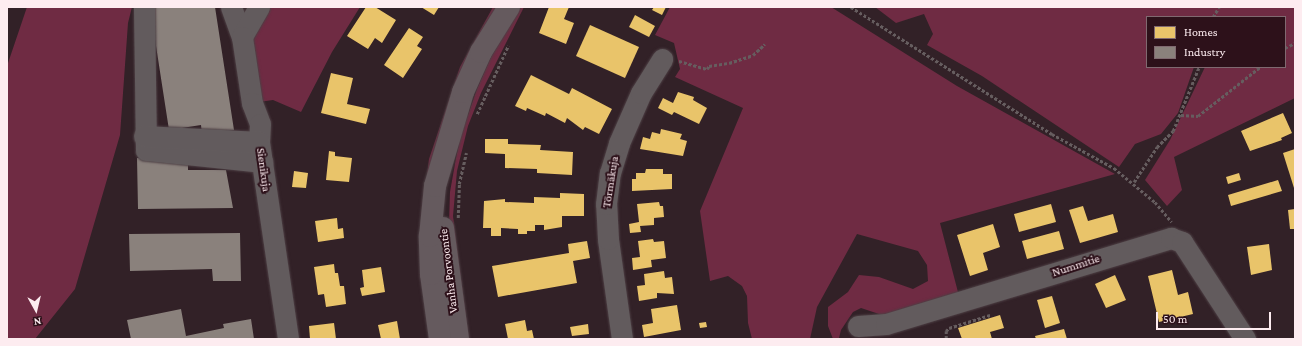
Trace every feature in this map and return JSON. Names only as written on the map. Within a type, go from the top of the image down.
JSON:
[{"type":"main road","name":"Vanha Porvoontie","points":[[440,339],[431,274],[430,236],[435,186],[463,92],[481,52],[509,7]]},
{"type":"main road","name":"Vanha Porvoontie","points":[[445,155],[443,238],[458,339]]},
{"type":"street","points":[[144,7],[144,136],[146,150],[262,162]]},
{"type":"street","name":"Sienikuja","points":[[231,7],[242,37],[252,103],[260,124],[259,142],[288,339]]},
{"type":"street","points":[[242,37],[260,7]]},
{"type":"street","name":"Törmäkuja","points":[[622,339],[608,239],[606,204],[610,173],[619,143],[641,93],[662,59]]},
{"type":"street","points":[[144,136],[259,142]]},
{"type":"street","name":"Nummitie","points":[[858,326],[886,324],[1171,238],[1182,242],[1245,339]]},
{"type":"path","points":[[851,7],[1052,134],[1134,182],[1155,202],[1177,229]]},
{"type":"path","points":[[1214,16],[1219,7]]},
{"type":"path","points":[[475,122],[492,76],[512,40]]},
{"type":"path","points":[[1286,48],[1295,43]]},
{"type":"path","points":[[662,59],[686,62],[707,69],[709,66],[730,64],[752,55],[765,44]]},
{"type":"path","points":[[1134,182],[1157,148],[1173,131],[1181,116],[1200,68]]},
{"type":"path","points":[[1181,116],[1198,116],[1259,68]]},
{"type":"path","points":[[458,225],[459,184],[467,148]]},
{"type":"path","points":[[946,339],[946,331],[949,328],[990,315]]},
{"type":"shaded area","points":[[27,7],[132,7],[128,23],[120,135],[75,289],[35,339],[7,339],[7,66]]},
{"type":"shaded area","points":[[266,7],[360,7],[332,52],[301,112],[273,100],[259,102],[250,49],[256,23]]},
{"type":"shaded area","points":[[493,7],[500,7],[425,242],[433,339],[429,339],[423,290],[420,232],[429,159],[460,67]]},
{"type":"shaded area","points":[[521,7],[524,7],[481,93],[468,126],[457,171],[453,216],[469,339],[463,339],[449,223],[450,192],[461,135],[477,89],[491,57]]},
{"type":"shaded area","points":[[670,7],[831,7],[957,86],[1115,174],[940,223],[959,296],[888,317],[861,308],[853,312],[841,330],[839,338],[833,339],[828,326],[828,307],[848,292],[859,275],[879,277],[913,289],[928,281],[927,265],[918,251],[857,234],[817,307],[810,339],[752,339],[748,323],[747,296],[742,286],[728,276],[710,281],[700,211],[743,108],[675,77],[680,69],[674,43],[655,35]]},
{"type":"shaded area","points":[[875,7],[1295,7],[1295,98],[1174,157],[1182,190],[1167,206],[1145,180],[1170,140],[1205,68],[1286,68],[1286,16],[1146,16],[1146,68],[1194,68],[1178,113],[1161,134],[1135,144],[1119,167],[982,76],[927,45],[933,34],[924,14],[896,23]]},
{"type":"building: Homes","points":[[366,7],[375,7],[396,20],[382,43],[375,38],[368,49],[347,36]]},
{"type":"building: Homes","points":[[421,7],[439,7],[434,15]]},
{"type":"building: Homes","points":[[549,7],[569,7],[564,19],[574,23],[566,44],[539,33]]},
{"type":"building: Homes","points":[[654,7],[666,7],[662,15],[652,10]]},
{"type":"building: Homes","points":[[635,15],[655,26],[649,37],[629,27]]},
{"type":"building: Homes","points":[[590,25],[639,47],[625,78],[576,56]]},
{"type":"building: Homes","points":[[409,28],[423,37],[417,46],[422,49],[403,78],[384,65]]},
{"type":"building: Homes","points":[[331,73],[353,78],[347,104],[370,109],[366,124],[321,113]]},
{"type":"building: Homes","points":[[531,75],[569,94],[572,88],[612,109],[599,134],[585,127],[583,130],[567,118],[565,123],[546,113],[545,116],[527,108],[526,111],[515,106]]},
{"type":"building: Homes","points":[[678,92],[694,97],[693,100],[707,108],[699,124],[674,112],[672,115],[658,108],[663,98],[673,103]]},
{"type":"building: Homes","points":[[1283,113],[1292,133],[1281,138],[1282,140],[1250,151],[1241,131]]},
{"type":"building: Homes","points":[[661,129],[682,134],[680,139],[687,141],[683,156],[640,149],[643,137],[650,139],[652,132],[660,134]]},
{"type":"building: Homes","points":[[485,139],[508,139],[508,144],[541,145],[540,150],[573,152],[572,175],[537,173],[537,169],[505,168],[505,154],[485,153]]},
{"type":"building: Homes","points":[[1295,149],[1295,187],[1294,188],[1283,153]]},
{"type":"building: Homes","points":[[329,151],[335,152],[335,156],[352,158],[349,182],[326,180]]},
{"type":"building: Homes","points":[[646,169],[663,169],[663,174],[672,174],[672,189],[632,191],[632,179],[636,179],[636,173],[645,173]]},
{"type":"building: Homes","points":[[294,171],[308,173],[306,188],[292,187]]},
{"type":"building: Homes","points":[[1239,173],[1241,180],[1228,184],[1226,177]]},
{"type":"building: Homes","points":[[1278,180],[1282,191],[1231,206],[1228,195]]},
{"type":"building: Homes","points":[[560,193],[584,194],[584,216],[562,216],[562,227],[544,230],[544,225],[535,225],[535,231],[527,231],[527,234],[518,234],[518,229],[501,228],[501,236],[491,236],[491,228],[483,228],[484,201],[505,199],[505,202],[534,203],[534,197],[560,198]]},
{"type":"building: Homes","points":[[659,202],[660,206],[663,206],[664,217],[654,218],[654,225],[640,226],[641,232],[630,233],[629,224],[639,222],[637,204]]},
{"type":"building: Homes","points":[[1051,204],[1056,222],[1019,232],[1014,214]]},
{"type":"building: Homes","points":[[1083,206],[1088,221],[1113,214],[1118,232],[1080,243],[1069,210]]},
{"type":"building: Homes","points":[[1295,209],[1295,229],[1290,229],[1288,210]]},
{"type":"building: Homes","points":[[337,218],[338,229],[343,228],[344,238],[318,242],[315,221]]},
{"type":"building: Homes","points":[[993,224],[1000,247],[983,253],[988,270],[970,276],[957,235]]},
{"type":"building: Homes","points":[[1059,231],[1064,249],[1027,259],[1022,241]]},
{"type":"building: Homes","points":[[653,239],[654,242],[664,241],[666,258],[651,260],[652,267],[633,270],[632,258],[640,257],[638,241]]},
{"type":"building: Homes","points":[[587,241],[590,258],[573,261],[577,283],[498,297],[492,266],[569,253],[568,244]]},
{"type":"building: Homes","points":[[1269,244],[1272,270],[1251,275],[1247,247]]},
{"type":"building: Homes","points":[[334,264],[335,273],[338,273],[340,286],[344,286],[346,304],[326,307],[324,294],[318,295],[314,267]]},
{"type":"building: Homes","points":[[381,267],[385,292],[362,296],[360,288],[364,287],[362,270]]},
{"type":"building: Homes","points":[[1172,270],[1178,295],[1188,292],[1193,314],[1159,322],[1148,276]]},
{"type":"building: Homes","points":[[664,271],[665,278],[672,277],[674,294],[657,293],[657,298],[639,301],[637,286],[645,285],[644,274]]},
{"type":"building: Homes","points":[[1115,275],[1126,300],[1106,308],[1095,284]]},
{"type":"building: Homes","points":[[1052,296],[1060,323],[1045,328],[1037,300]]},
{"type":"building: Homes","points":[[677,305],[681,330],[644,337],[642,325],[653,323],[651,309]]},
{"type":"building: Homes","points":[[1000,315],[1004,328],[990,332],[992,339],[962,339],[958,328]]},
{"type":"building: Homes","points":[[525,320],[527,331],[532,330],[534,339],[508,339],[505,324]]},
{"type":"building: Homes","points":[[397,321],[400,339],[381,339],[378,325]]},
{"type":"building: Homes","points":[[706,322],[707,327],[700,328],[699,323]]},
{"type":"building: Homes","points":[[334,323],[336,339],[310,339],[309,326]]},
{"type":"building: Homes","points":[[588,324],[589,334],[572,336],[570,327]]},
{"type":"building: Homes","points":[[1064,329],[1067,339],[1036,339],[1035,336]]},
{"type":"building: Industry","points":[[150,7],[215,7],[234,130],[202,135],[201,125],[169,130]]},
{"type":"building: Industry","points":[[137,158],[178,158],[188,163],[188,170],[226,170],[233,208],[138,209]]},
{"type":"building: Industry","points":[[240,233],[241,281],[213,281],[212,269],[130,271],[129,234]]},
{"type":"building: Industry","points":[[181,309],[186,336],[224,328],[223,324],[251,319],[254,339],[131,339],[127,320]]}]
